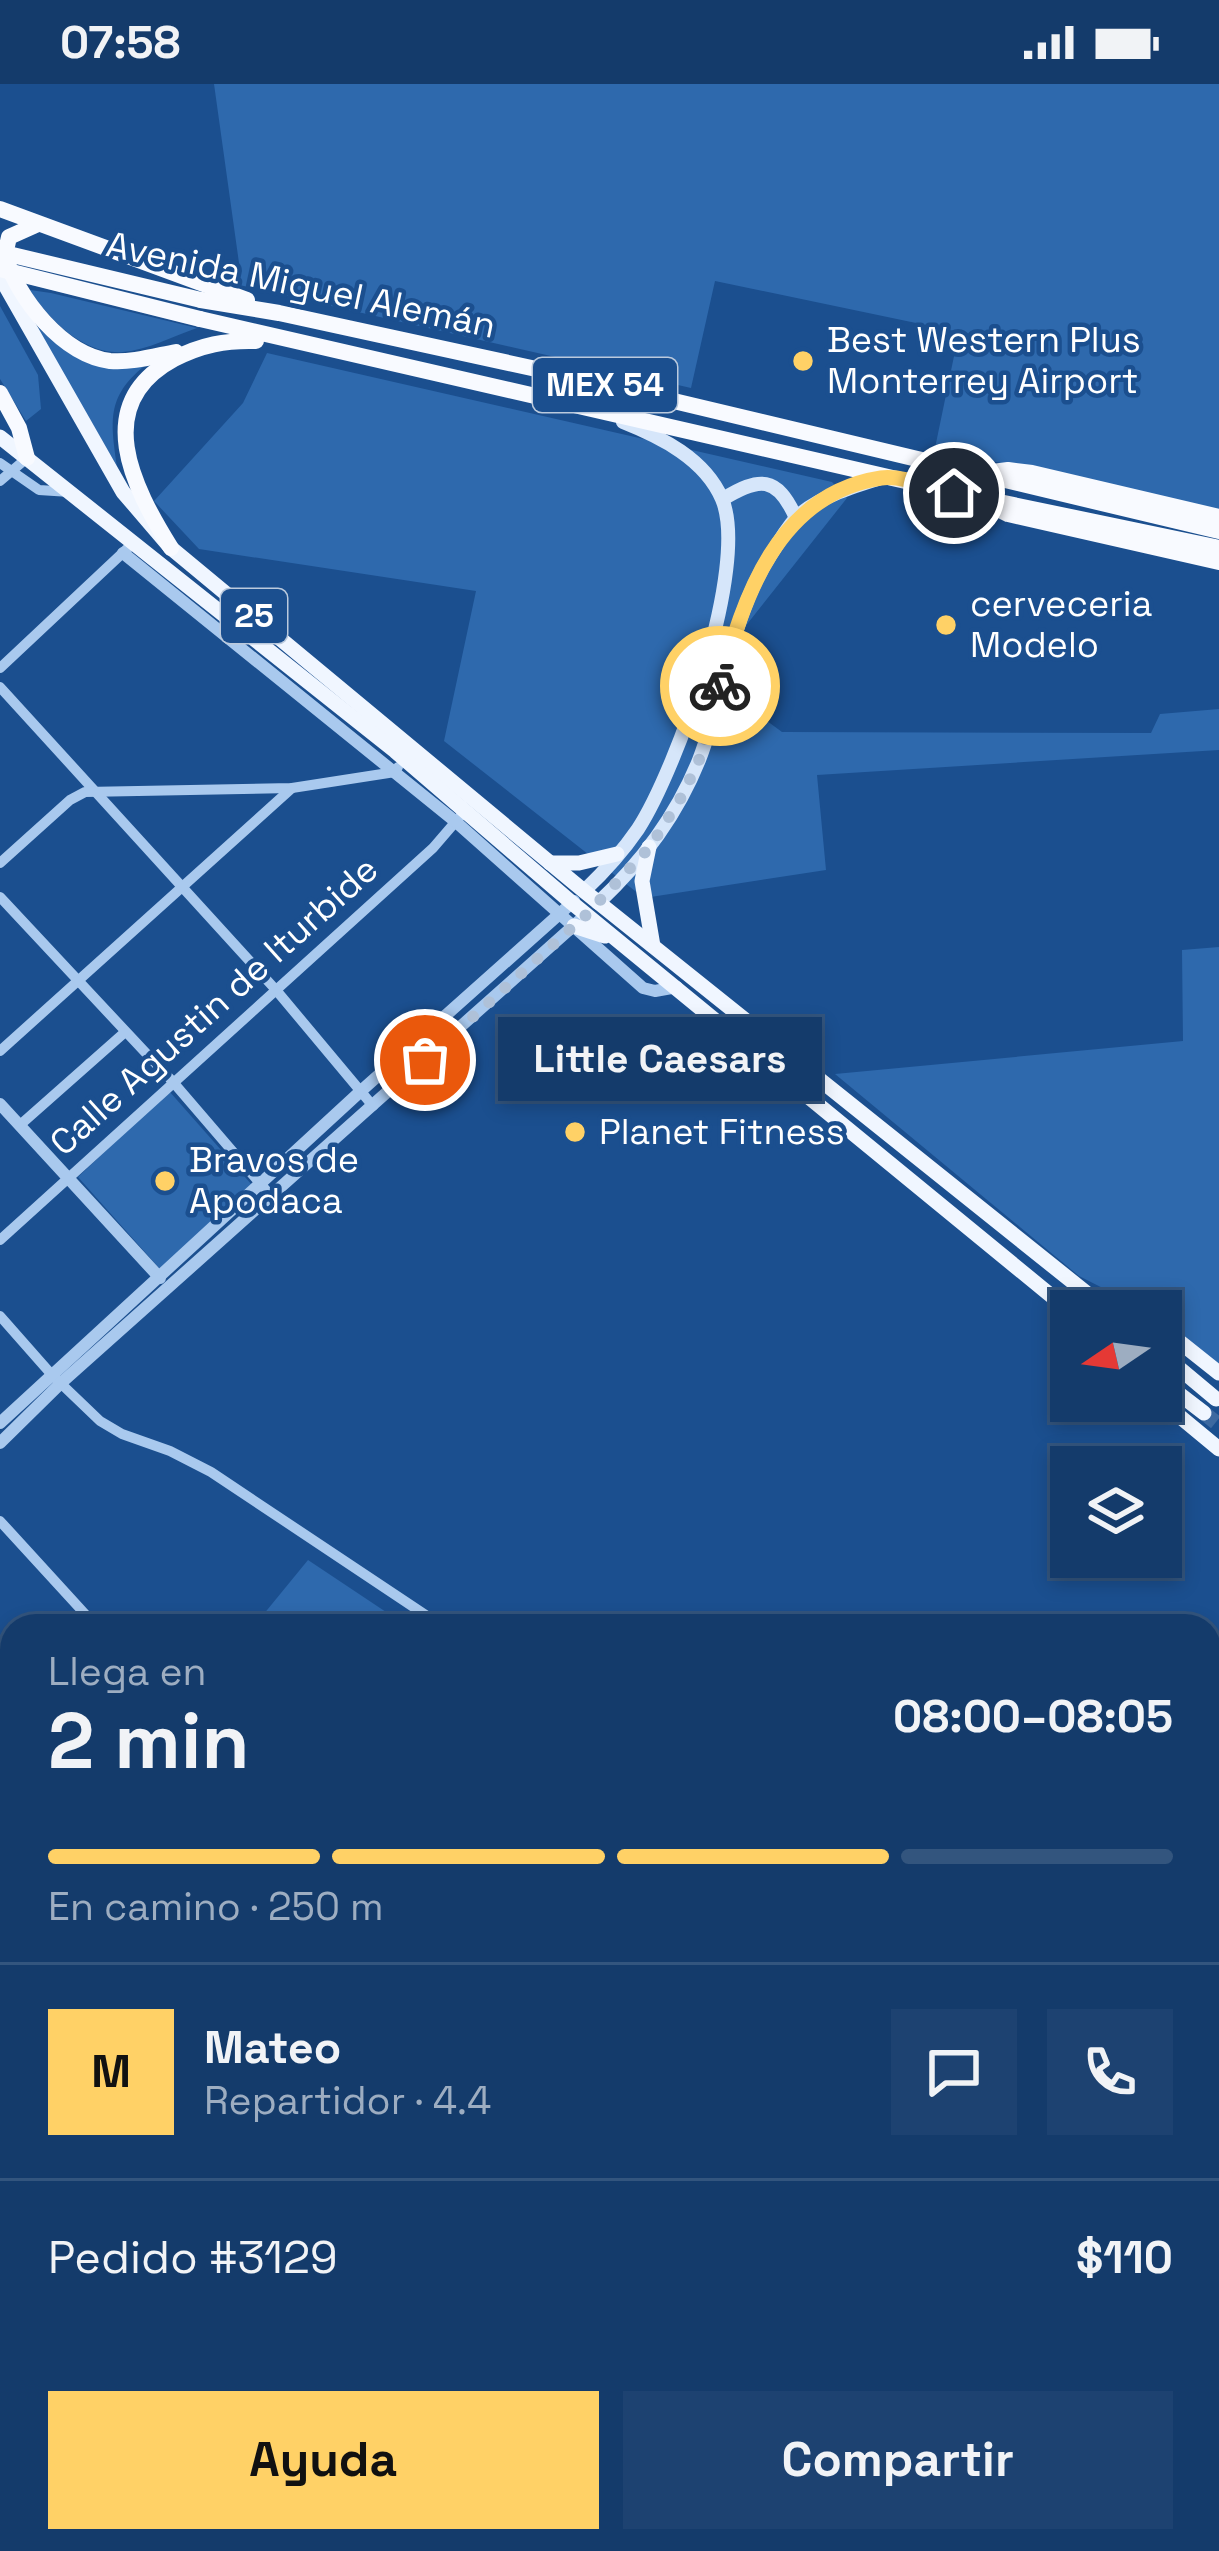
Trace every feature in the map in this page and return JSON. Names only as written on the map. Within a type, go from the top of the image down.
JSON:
[{"type":"highway","points":[[0,209],[279,313]]},
{"type":"highway","points":[[39,224],[9,237],[5,256],[29,301],[63,338],[106,361],[240,340],[302,344]]},
{"type":"highway","name":"Avenida Miguel Alemán","points":[[0,252],[200,309],[302,344],[975,497],[1003,491],[1219,531]]},
{"type":"highway","name":"Avenida Miguel Alemán","points":[[0,277],[200,309],[279,313],[573,377],[979,475],[1003,491],[1219,548]]},
{"type":"highway","points":[[171,548],[133,476],[124,430],[132,400],[144,380],[198,347]]},
{"type":"highway","points":[[0,393],[20,428],[27,458]]},
{"type":"highway","points":[[979,475],[998,470],[1032,473],[1219,517]]},
{"type":"highway","points":[[975,497],[1008,514],[1219,562]]},
{"type":"main road","name":"25","points":[[0,277],[123,492],[171,548],[550,862],[579,908]]},
{"type":"main road","points":[[579,406],[659,437],[690,458],[723,499],[731,532],[715,628],[667,770],[637,830],[579,908]]},
{"type":"main road","name":"25","points":[[0,437],[128,548],[460,817],[579,908],[653,946],[1084,1290]]},
{"type":"main road","points":[[579,908],[650,847],[682,796],[699,760],[748,594],[796,518],[817,502],[884,477]]},
{"type":"main road","points":[[723,499],[744,486],[770,484],[789,502],[796,518]]},
{"type":"main road","points":[[650,847],[642,881],[653,946]]},
{"type":"main road","points":[[550,862],[579,863],[617,854]]},
{"type":"main road","points":[[579,908],[600,933],[635,953],[1050,1295]]},
{"type":"main road","points":[[1182,1344],[1219,1373]]},
{"type":"main road","points":[[1182,1371],[1216,1399]]},
{"type":"main road","points":[[1182,1396],[1204,1413]]},
{"type":"main road","points":[[1182,1418],[1219,1449]]},
{"type":"street","points":[[0,481],[5,467],[27,458]]},
{"type":"street","points":[[5,467],[39,490],[70,493]]},
{"type":"street","points":[[0,668],[128,548]]},
{"type":"street","points":[[0,687],[276,990],[373,1106]]},
{"type":"street","points":[[0,863],[70,800],[93,790],[292,788],[400,765]]},
{"type":"street","points":[[0,1051],[292,788]]},
{"type":"street","points":[[460,817],[531,888],[541,905],[538,934]]},
{"type":"street","name":"Calle Agustin de Iturbide","points":[[0,1240],[433,848],[460,817]]},
{"type":"street","points":[[531,888],[579,908],[643,988],[677,987]]},
{"type":"street","points":[[0,897],[272,1196]]},
{"type":"street","points":[[0,1443],[158,1276],[538,934],[579,908]]},
{"type":"street","points":[[0,1423],[168,1288],[272,1196],[579,908]]},
{"type":"street","points":[[20,1125],[124,1033]]},
{"type":"street","points":[[0,1104],[168,1288]]},
{"type":"street","points":[[0,1316],[56,1379],[110,1428],[170,1450],[211,1472],[424,1614]]},
{"type":"street","points":[[0,1521],[85,1614]]},
{"type":"shaded area","points":[[214,84],[1219,84],[1219,513],[935,448],[959,332],[715,281],[691,388],[222,281],[239,263]]},
{"type":"shaded area","points":[[30,290],[197,328],[141,349],[95,348],[69,333]]},
{"type":"shaded area","points":[[0,306],[38,375],[41,409],[26,421],[0,379]]},
{"type":"shaded area","points":[[34,324],[85,361],[113,367],[148,363],[118,397],[113,421],[117,466]]},
{"type":"shaded area","points":[[267,353],[832,482],[847,498],[706,676],[782,732],[1151,733],[1160,714],[1219,709],[1219,750],[817,775],[826,870],[644,898],[444,741],[476,591],[199,549],[154,501],[243,403]]},
{"type":"shaded area","points":[[1219,947],[1219,1365],[1182,1335],[1182,1290],[1107,1290],[1079,1276],[835,1074],[1183,1041],[1182,950]]},
{"type":"shaded area","name":"Bravos de Apodaca","points":[[169,1091],[252,1185],[160,1269],[78,1177]]},
{"type":"shaded area","points":[[308,1560],[389,1614],[264,1614]]},
{"type":"tunnel","points":[[1204,1413],[1219,1425]]},
{"type":"way so far","points":[[425,1060],[587,914],[650,847],[699,760],[720,686]]},
{"type":"place","name":"Best Western Plus Monterrey Airport","points":[[803,361]]},
{"type":"place","name":"cerveceria Modelo","points":[[946,625]]},
{"type":"place","name":"Little Caesars","points":[[425,1060]]},
{"type":"place","name":"Planet Fitness","points":[[575,1132]]},
{"type":"place","name":"Bravos de Apodaca","points":[[165,1181]]},
{"type":"route","points":[[720,686],[748,594],[796,518],[817,502],[884,477],[954,493]]}]
